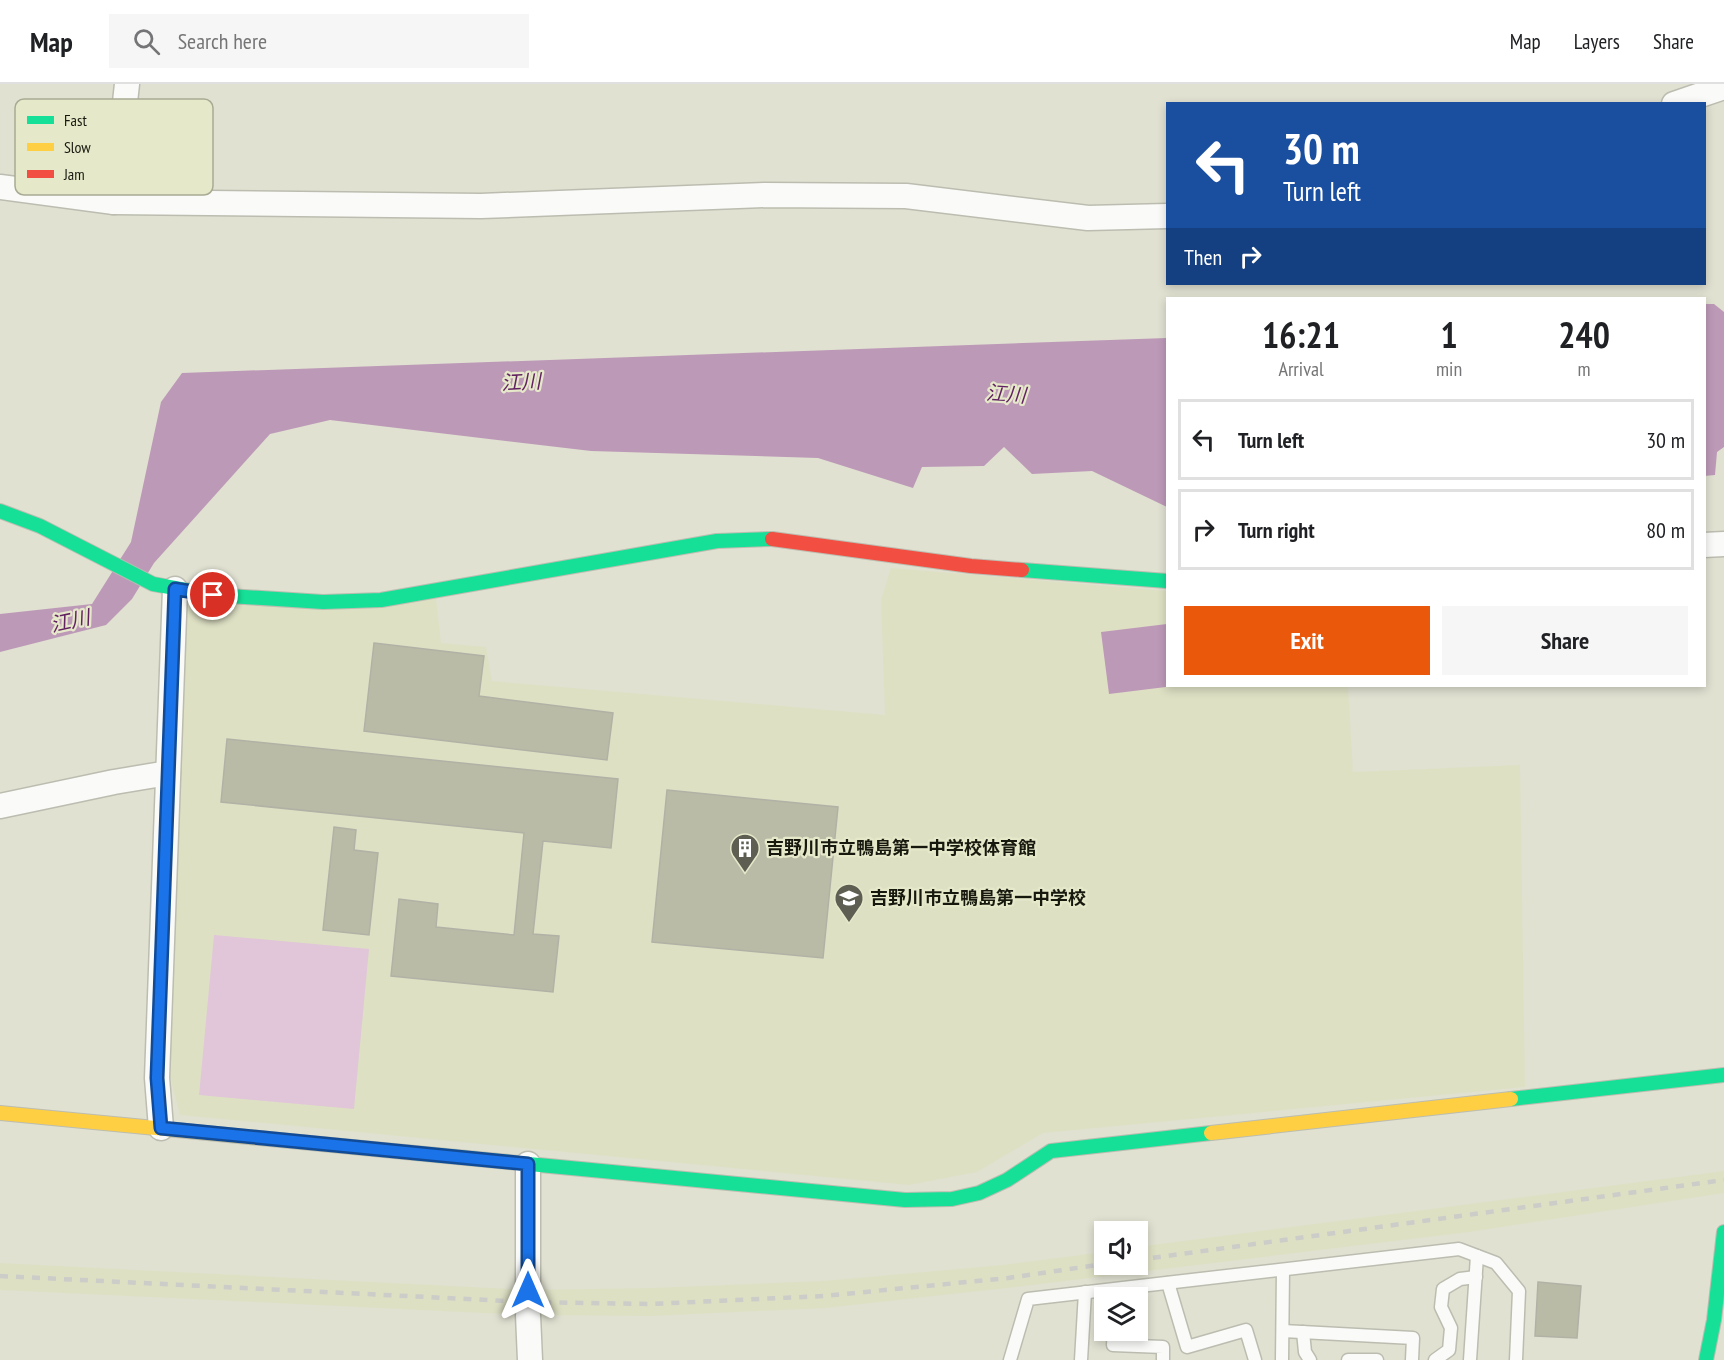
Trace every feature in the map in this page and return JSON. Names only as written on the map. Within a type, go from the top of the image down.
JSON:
[{"type":"main road","points":[[0,511],[40,526],[164,587],[213,595],[323,602],[381,600],[717,541],[776,539],[971,566],[1166,581]]},
{"type":"main road","points":[[0,1113],[905,1200],[943,1199],[979,1193],[1014,1176],[1051,1151],[1724,1075]]},
{"type":"main road","points":[[1706,1360],[1719,1319],[1724,1232]]},
{"type":"street","points":[[125,99],[127,84]]},
{"type":"street","points":[[1680,102],[1724,87]]},
{"type":"street","points":[[0,187],[15,189]]},
{"type":"street","points":[[61,195],[114,202],[481,206],[765,195],[906,196],[1088,218],[1166,216]]},
{"type":"street","points":[[114,202],[115,195]]},
{"type":"street","points":[[1706,545],[1724,544]]},
{"type":"street","points":[[161,1128],[157,1078],[168,773],[164,587]]},
{"type":"street","points":[[0,806],[168,773]]},
{"type":"street","points":[[528,1164],[528,1290]]},
{"type":"street","points":[[528,1315],[530,1360]]},
{"type":"lane","points":[[1147,1287],[1458,1250],[1496,1263],[1519,1291],[1516,1360]]},
{"type":"lane","points":[[1470,1360],[1477,1256]]},
{"type":"lane","points":[[1282,1360],[1283,1270]]},
{"type":"lane","points":[[1435,1360],[1449,1350],[1451,1328],[1441,1307],[1443,1289],[1460,1279],[1476,1277]]},
{"type":"lane","points":[[1168,1283],[1187,1347],[1246,1330],[1255,1360]]},
{"type":"lane","points":[[1081,1360],[1085,1292]]},
{"type":"lane","points":[[1010,1360],[1028,1299],[1094,1292]]},
{"type":"lane","points":[[1282,1331],[1413,1338],[1412,1360]]},
{"type":"lane","points":[[1303,1332],[1305,1352],[1310,1360]]},
{"type":"lane","points":[[1113,1341],[1113,1345],[1163,1347],[1163,1360]]},
{"type":"lane","points":[[1347,1360],[1377,1360]]},
{"type":"shaded area","name":"吉野川市立鴨島第一中学校","points":[[891,568],[1166,591],[1166,687],[1348,687],[1353,772],[1520,765],[1525,1087],[1043,1133],[977,1172],[909,1185],[180,1115],[170,1076],[185,601],[436,599],[441,643],[486,647],[492,681],[885,715],[881,600]]},
{"type":"shaded area","points":[[214,935],[369,949],[354,1109],[199,1095]]},
{"type":"shaded area","points":[[1724,1171],[1724,1193],[1469,1232],[1148,1271],[1148,1246]]},
{"type":"shaded area","points":[[1094,1253],[1094,1275],[1114,1275],[825,1308],[650,1316],[528,1315],[0,1290],[0,1263],[528,1290],[823,1281],[1003,1265]]},
{"type":"water","points":[[1706,304],[1714,304],[1724,312],[1724,447],[1717,452],[1715,475],[1706,476]]},
{"type":"water","name":"江川","points":[[1166,338],[1166,507],[1092,471],[1032,474],[1004,447],[984,466],[922,467],[913,488],[818,458],[591,451],[330,420],[270,434],[154,563],[132,599],[106,625],[0,652],[0,614],[92,604],[131,542],[161,402],[182,373]]},
{"type":"water","points":[[1166,624],[1166,687],[1109,694],[1101,632]]},
{"type":"building","points":[[374,643],[484,656],[479,696],[613,713],[607,760],[364,731]]},
{"type":"building","points":[[227,739],[618,779],[611,848],[543,841],[533,934],[559,936],[553,992],[391,976],[399,899],[438,904],[436,927],[514,935],[524,833],[221,802]]},
{"type":"building","name":"吉野川市立鴨島第一中学校体育館","points":[[667,790],[838,807],[823,958],[652,942]]},
{"type":"building","points":[[334,827],[356,830],[354,850],[378,853],[369,935],[323,930]]},
{"type":"building","points":[[1538,1282],[1581,1286],[1577,1338],[1535,1336]]},
{"type":"railway","points":[[1148,1259],[1724,1180]]},
{"type":"railway","points":[[0,1276],[528,1302],[650,1304],[824,1296],[1008,1278],[1094,1265]]},
{"type":"traffic: fast","points":[[0,511],[40,526],[153,584],[213,595],[323,602],[381,600],[717,541],[772,539]]},
{"type":"traffic: fast","points":[[1022,570],[1166,581]]},
{"type":"traffic: fast","points":[[1511,1099],[1724,1075]]},
{"type":"traffic: fast","points":[[415,1153],[905,1200],[952,1199],[979,1193],[1007,1180],[1051,1151],[1211,1133]]},
{"type":"traffic: fast","points":[[1706,1360],[1714,1320],[1724,1232]]},
{"type":"traffic: slow","points":[[1211,1133],[1511,1099]]},
{"type":"traffic: slow","points":[[0,1113],[415,1153]]},
{"type":"traffic: jam","points":[[772,539],[971,566],[1022,570]]},
{"type":"place","name":"吉野川市立鴨島第一中学校体育館","points":[[745,874]]},
{"type":"place","name":"吉野川市立鴨島第一中学校","points":[[849,924]]},
{"type":"route","points":[[213,595],[175,589],[157,1078],[161,1128],[528,1164],[528,1290]]}]
